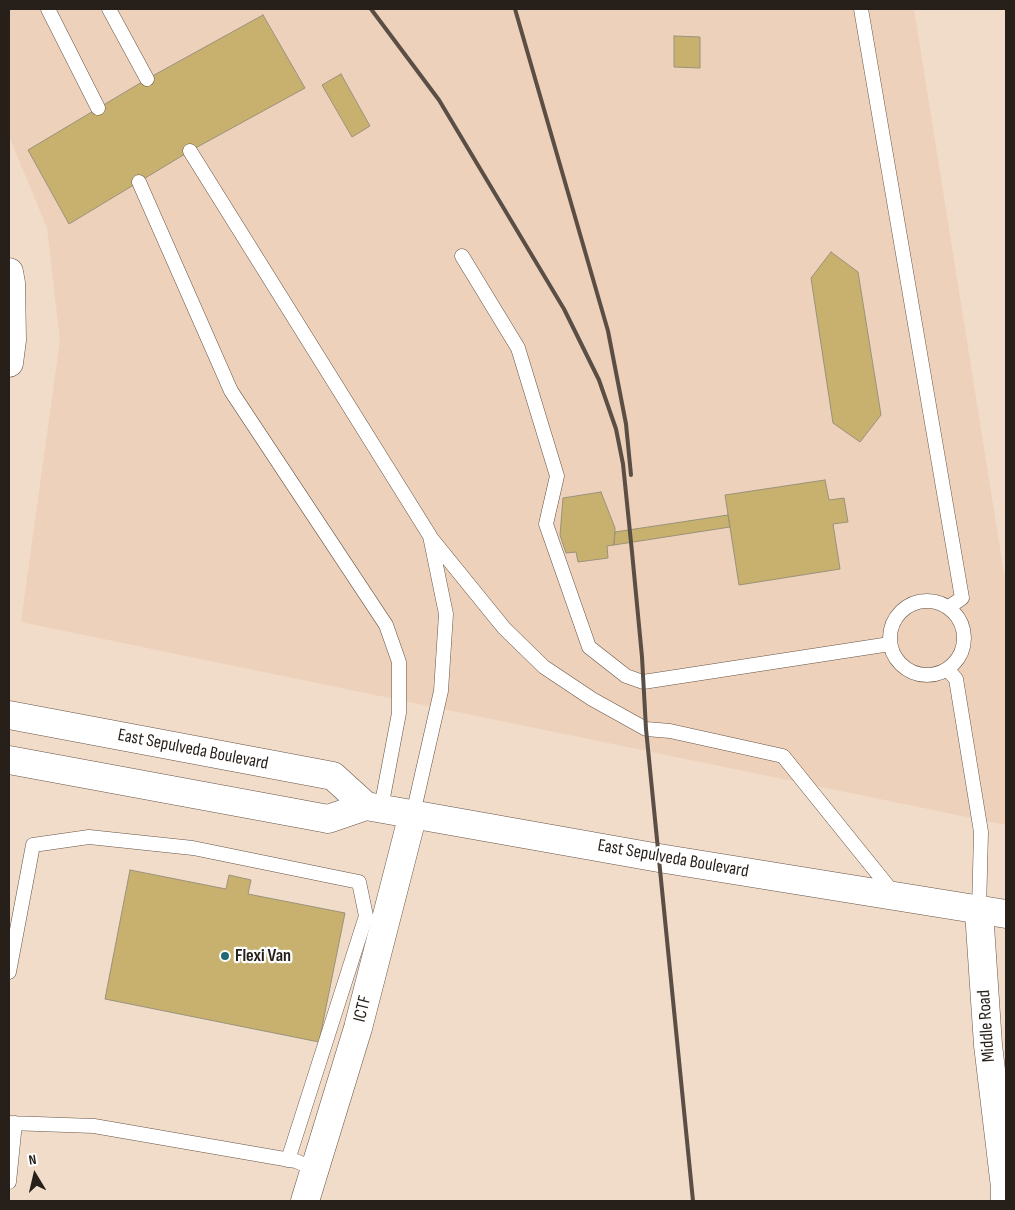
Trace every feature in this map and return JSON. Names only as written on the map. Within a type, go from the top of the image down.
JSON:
[{"type":"main road","points":[[9,272],[11,283],[12,340],[9,363]]},
{"type":"main road","name":"East Sepulveda Boulevard","points":[[9,715],[333,776],[374,807]]},
{"type":"main road","name":"East Sepulveda Boulevard","points":[[9,760],[328,819],[374,807],[896,897],[1006,914]]},
{"type":"main road","name":"ICTF","points":[[305,1201],[358,1028],[413,814]]},
{"type":"main road","name":"Middle Road","points":[[979,911],[988,1045],[1005,1173],[1005,1201]]},
{"type":"lane","points":[[48,9],[98,108]]},
{"type":"lane","points":[[109,9],[147,79]]},
{"type":"lane","points":[[861,9],[962,598],[949,607]]},
{"type":"lane","points":[[190,151],[430,536],[504,628],[544,666],[592,699],[646,729],[670,732],[783,756],[896,897]]},
{"type":"lane","points":[[139,182],[231,391],[386,625],[399,662],[399,713],[374,807]]},
{"type":"lane","points":[[462,256],[518,348],[557,476],[546,524],[589,647],[626,676],[643,682],[890,644]]},
{"type":"lane","points":[[413,814],[441,691],[446,614],[430,536]]},
{"type":"lane","points":[[925,600],[938,602],[949,607],[963,626],[964,639],[962,650],[956,661],[947,669],[936,674],[923,674],[912,671],[902,665],[894,655],[890,644],[890,631],[894,620],[902,610],[913,603],[925,600]]},
{"type":"lane","points":[[947,669],[956,679],[981,832],[979,911]]},
{"type":"lane","points":[[9,972],[33,845],[89,837],[193,848],[359,882],[366,916],[288,1160]]},
{"type":"lane","points":[[9,1182],[12,1123],[94,1126],[296,1161],[314,1169]]},
{"type":"shaded area","points":[[9,9],[914,9],[1006,586],[1006,825],[21,622],[60,340],[47,228],[9,136]]},
{"type":"building","points":[[263,15],[305,88],[190,151],[69,224],[28,150],[147,79]]},
{"type":"building","points":[[674,36],[700,37],[700,68],[674,67]]},
{"type":"building","points":[[341,74],[370,126],[352,137],[322,85]]},
{"type":"building","points":[[831,252],[858,272],[881,415],[860,442],[833,423],[811,278]]},
{"type":"building","points":[[825,480],[829,500],[844,498],[848,522],[833,524],[840,569],[739,585],[725,495]]},
{"type":"building","points":[[601,492],[615,528],[614,545],[607,546],[608,558],[578,562],[576,552],[566,553],[560,535],[563,498]]},
{"type":"building","points":[[728,515],[730,527],[614,545],[615,532]]},
{"type":"building","name":"Flexi Van","points":[[130,870],[226,889],[229,875],[251,880],[248,894],[345,913],[319,1042],[105,999]]},
{"type":"railway","points":[[371,9],[439,100],[564,309],[599,380],[616,429],[623,464],[632,552],[642,657],[646,729],[693,1201]]},
{"type":"railway","points":[[515,9],[608,331],[626,424],[631,475]]},
{"type":"place","name":"Flexi Van","points":[[225,956]]}]
